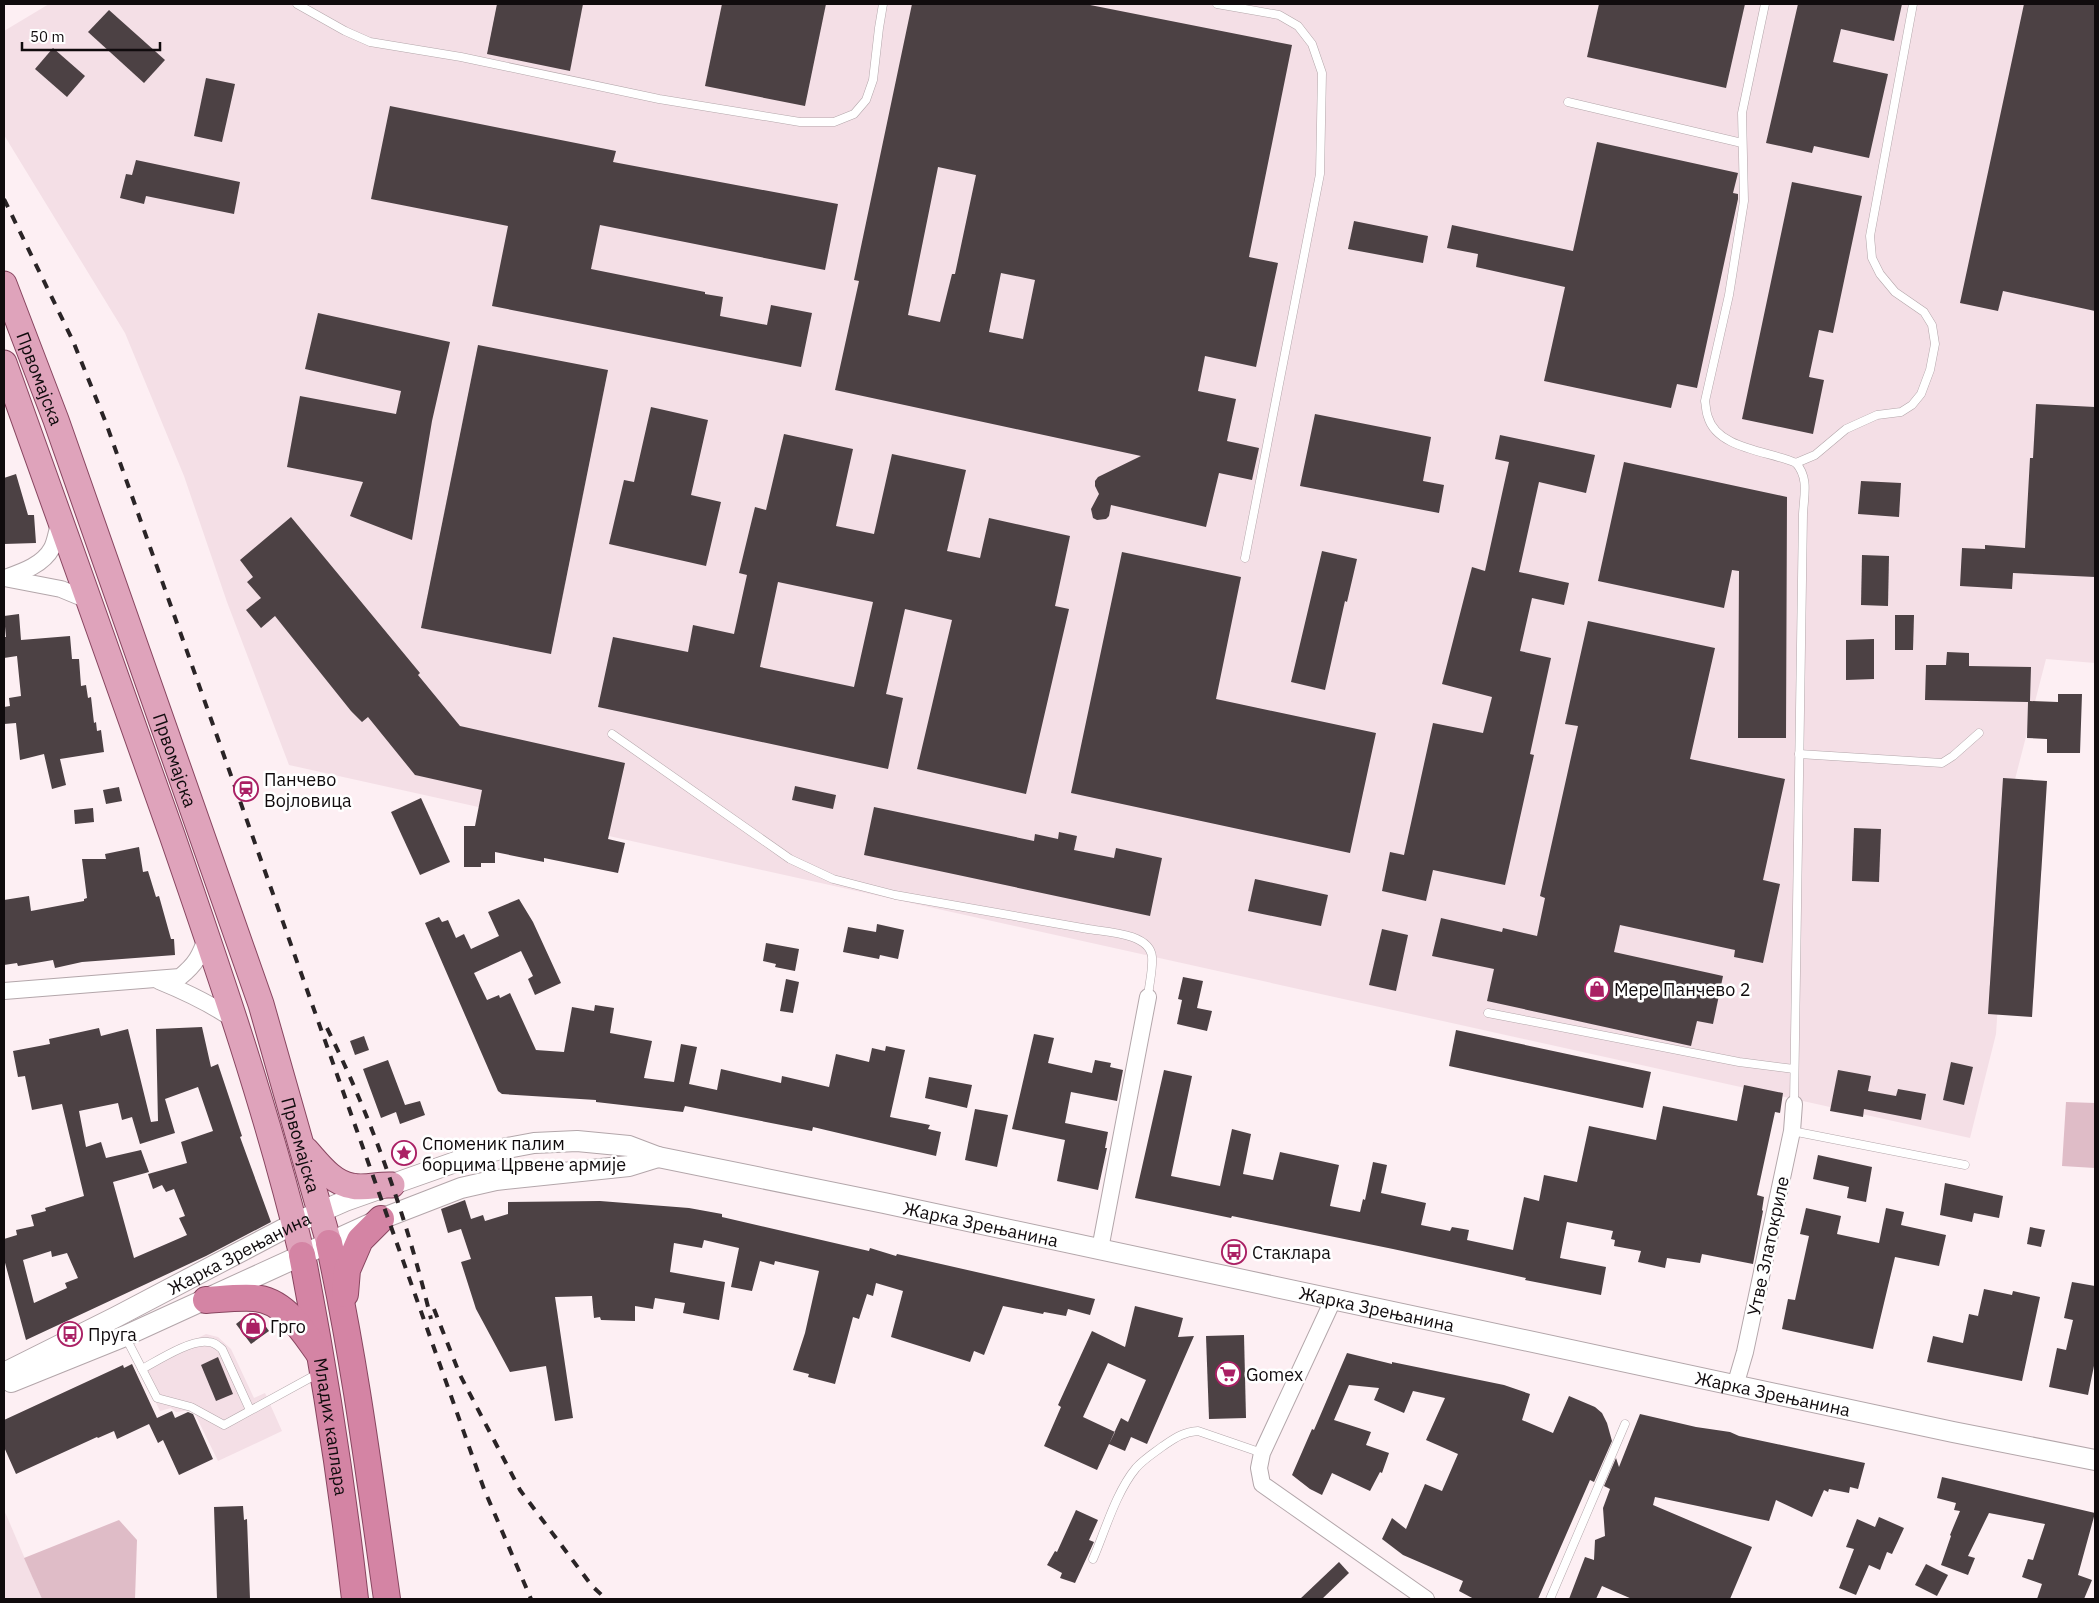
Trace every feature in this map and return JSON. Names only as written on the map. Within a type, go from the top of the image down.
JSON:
[{"type":"highway","points":[[343,1307],[348,1270],[353,1255],[360,1240],[381,1219]]},
{"type":"highway","name":"Младих каплара","points":[[329,1243],[343,1307],[366,1447],[387,1599]]},
{"type":"highway","name":"Младих каплара","points":[[302,1255],[323,1364],[344,1500],[354,1599]]},
{"type":"highway","points":[[206,1300],[255,1298],[278,1306],[300,1328],[323,1364]]},
{"type":"main road","name":"Првомајска","points":[[4,285],[9,308],[56,420],[261,1004],[329,1243]]},
{"type":"main road","name":"Првомајска","points":[[4,363],[90,601],[236,1021],[295,1223],[302,1255]]},
{"type":"main road","points":[[302,1146],[326,1172],[339,1181],[353,1187],[392,1185]]},
{"type":"street","points":[[4,578],[25,571],[40,561],[52,548],[60,521]]},
{"type":"street","points":[[4,578],[61,589],[90,601]]},
{"type":"street","points":[[4,991],[180,977],[191,968],[200,956],[207,936]]},
{"type":"street","points":[[157,980],[208,1002],[236,1021]]},
{"type":"street","points":[[1100,1249],[1148,997]]},
{"type":"street","name":"Утве Златокриле","points":[[1735,1386],[1745,1352],[1792,1131],[1794,1104]]},
{"type":"street","name":"Жарка Зрењанина","points":[[4,1373],[321,1211],[464,1159],[497,1150],[534,1143],[578,1141],[629,1146],[658,1157],[1100,1249],[1970,1436],[2095,1460]]},
{"type":"street","name":"Жарка Зрењанина","points":[[4,1386],[125,1336],[381,1219],[461,1188],[496,1180],[629,1166],[658,1157]]},
{"type":"street","points":[[1333,1300],[1262,1453],[1259,1468],[1262,1484],[1426,1599]]},
{"type":"lane","points":[[298,4],[345,31],[370,42],[461,57],[659,98],[800,122],[834,122],[854,114],[866,100],[873,80],[883,4]]},
{"type":"lane","points":[[1217,4],[1279,15],[1298,26],[1312,44],[1322,73],[1320,174],[1246,558]]},
{"type":"lane","points":[[1764,4],[1742,113],[1744,201],[1729,295],[1705,401],[1708,418],[1717,432],[1728,442],[1796,463],[1803,471],[1805,481],[1802,514],[1794,1104]]},
{"type":"lane","points":[[1796,463],[1815,455],[1846,429],[1877,415],[1901,412],[1912,405],[1921,394],[1930,370],[1935,344],[1932,325],[1924,312],[1895,292],[1880,274],[1872,258],[1870,236],[1913,4]]},
{"type":"lane","points":[[1568,102],[1742,143]]},
{"type":"lane","points":[[1799,754],[1942,762],[1979,733]]},
{"type":"lane","points":[[612,734],[790,859],[833,878],[895,895],[1078,928],[1117,933],[1140,939],[1150,950],[1152,957],[1148,997]]},
{"type":"lane","points":[[1488,1013],[1739,1062],[1794,1069]]},
{"type":"lane","points":[[1792,1131],[1964,1165]]},
{"type":"lane","points":[[125,1336],[157,1398],[191,1407],[224,1425],[323,1364]]},
{"type":"lane","points":[[142,1369],[198,1343],[206,1341],[215,1344],[222,1349],[250,1410]]},
{"type":"lane","points":[[1550,1599],[1625,1424]]},
{"type":"lane","points":[[1093,1559],[1122,1489],[1135,1469],[1145,1459],[1178,1436],[1198,1431],[1262,1453]]},
{"type":"shaded area","points":[[49,4],[2095,4],[2095,663],[2046,659],[2012,791],[1996,1034],[1970,1138],[289,765],[227,602],[184,476],[125,333],[4,135],[4,31]]},
{"type":"shaded area","points":[[2066,1102],[2095,1103],[2095,1168],[2062,1166]]},
{"type":"shaded area","points":[[206,1334],[218,1337],[231,1349],[254,1398],[265,1393],[282,1431],[218,1461],[193,1410],[176,1412],[171,1408],[160,1411],[139,1367]]},
{"type":"shaded area","points":[[4,1510],[8,1519],[42,1599],[4,1599]]},
{"type":"shaded area","points":[[119,1520],[137,1540],[135,1599],[42,1599],[24,1558]]},
{"type":"building","points":[[497,4],[583,4],[570,71],[487,54]]},
{"type":"building","points":[[722,4],[826,4],[805,106],[705,86]]},
{"type":"building","points":[[912,4],[1085,4],[1292,45],[1249,257],[1278,263],[1256,367],[1205,356],[1198,391],[1236,399],[1227,441],[1259,448],[1252,480],[1219,473],[1206,527],[1111,505],[1109,516],[1106,519],[1097,520],[1093,518],[1091,509],[1099,494],[1095,486],[1095,481],[1098,477],[1141,456],[835,390],[859,281],[854,280]],"holes":[[[938,167],[976,175],[955,274],[952,274],[940,322],[908,315]],[[1001,273],[1035,280],[1023,339],[989,332]]]},
{"type":"building","points":[[1599,4],[1745,4],[1726,88],[1587,57]]},
{"type":"building","points":[[1798,4],[1902,4],[1894,41],[1841,29],[1833,62],[1888,74],[1869,158],[1814,146],[1812,153],[1766,143]]},
{"type":"building","points":[[2024,4],[2095,4],[2095,311],[2003,291],[1998,311],[1960,303]]},
{"type":"building","points":[[109,10],[165,60],[144,83],[88,32]]},
{"type":"building","points":[[53,48],[85,76],[67,97],[35,69]]},
{"type":"building","points":[[206,78],[235,84],[222,142],[194,136]]},
{"type":"building","points":[[390,106],[616,151],[613,162],[838,204],[825,270],[600,225],[591,269],[723,297],[720,316],[767,325],[771,305],[812,313],[801,367],[492,306],[508,226],[371,199]]},
{"type":"building","points":[[1597,142],[1738,173],[1733,193],[1738,194],[1738,199],[1697,388],[1677,384],[1671,408],[1544,381],[1565,287],[1476,267],[1478,254],[1447,248],[1452,225],[1573,251]]},
{"type":"building","points":[[136,160],[240,182],[234,214],[146,196],[144,204],[120,198],[126,174],[132,175]]},
{"type":"building","points":[[1792,182],[1862,196],[1833,333],[1819,330],[1809,377],[1824,380],[1813,434],[1742,419]]},
{"type":"building","points":[[1354,221],[1428,236],[1423,263],[1348,249]]},
{"type":"building","points":[[318,313],[450,342],[432,421],[412,540],[350,516],[363,482],[287,467],[300,396],[396,414],[401,391],[305,369]]},
{"type":"building","points":[[478,345],[608,370],[551,654],[421,628]]},
{"type":"building","points":[[2036,404],[2095,407],[2095,577],[2013,573],[2012,589],[1960,586],[1962,548],[1985,549],[1985,545],[2025,548],[2030,458],[2033,458]]},
{"type":"building","points":[[651,407],[708,420],[691,495],[721,502],[706,566],[609,544],[624,480],[634,482]]},
{"type":"building","points":[[1315,414],[1431,437],[1423,481],[1444,485],[1439,513],[1300,486]]},
{"type":"building","points":[[784,434],[853,449],[836,526],[874,534],[892,454],[966,470],[947,551],[980,558],[989,518],[1070,536],[1055,606],[1069,609],[1026,794],[917,769],[952,620],[905,609],[886,694],[903,698],[888,769],[598,707],[613,637],[688,652],[693,625],[734,634],[747,575],[739,573],[755,507],[766,510]],"holes":[[[778,582],[873,602],[854,687],[760,667]]]},
{"type":"building","points":[[1500,435],[1595,455],[1586,493],[1539,482],[1519,572],[1569,583],[1564,605],[1532,598],[1520,651],[1551,658],[1530,754],[1534,755],[1505,885],[1433,870],[1426,901],[1382,891],[1390,852],[1404,855],[1433,723],[1483,733],[1492,697],[1442,684],[1472,567],[1485,571],[1509,462],[1495,459]]},
{"type":"building","points":[[1624,462],[1787,497],[1786,738],[1738,738],[1739,571],[1732,570],[1724,608],[1598,581]]},
{"type":"building","points":[[16,474],[28,515],[34,515],[36,543],[4,544],[4,478]]},
{"type":"building","points":[[1861,481],[1901,483],[1899,517],[1858,514]]},
{"type":"building","points":[[291,517],[420,673],[418,675],[460,726],[625,763],[608,839],[625,843],[618,873],[544,858],[544,862],[495,852],[495,863],[481,863],[481,867],[464,867],[464,826],[475,826],[482,790],[415,775],[368,717],[362,722],[351,711],[275,616],[261,628],[246,610],[261,598],[247,582],[253,577],[240,560]]},
{"type":"building","points":[[1322,551],[1357,559],[1347,602],[1345,601],[1325,690],[1291,682]]},
{"type":"building","points":[[1122,552],[1241,577],[1216,699],[1376,733],[1350,853],[1071,793]]},
{"type":"building","points":[[1862,555],[1889,556],[1888,606],[1861,605]]},
{"type":"building","points":[[19,614],[21,640],[70,636],[72,659],[79,659],[81,686],[86,685],[88,698],[91,697],[94,723],[96,722],[97,731],[101,730],[104,752],[60,759],[66,785],[52,789],[44,754],[20,760],[16,723],[4,724],[4,707],[10,706],[9,698],[21,696],[17,656],[4,658],[4,637],[6,637],[4,616]]},
{"type":"building","points":[[1895,615],[1914,615],[1913,650],[1895,650]]},
{"type":"building","points":[[1588,621],[1715,648],[1690,759],[1785,779],[1763,880],[1780,884],[1763,963],[1734,957],[1735,950],[1620,925],[1614,952],[1723,976],[1713,1024],[1697,1021],[1691,1046],[1487,1001],[1494,969],[1432,956],[1441,918],[1502,932],[1503,928],[1537,936],[1545,898],[1540,896],[1578,726],[1565,724]]},
{"type":"building","points":[[1874,639],[1874,679],[1846,680],[1846,640]]},
{"type":"building","points":[[1947,652],[1969,653],[1969,666],[2031,667],[2030,701],[2058,702],[2058,694],[2082,694],[2080,753],[2047,753],[2047,739],[2027,738],[2028,702],[1925,700],[1926,665],[1946,665]]},
{"type":"building","points":[[2003,778],[2047,781],[2032,1017],[1988,1014]]},
{"type":"building","points":[[795,786],[836,795],[833,809],[792,800]]},
{"type":"building","points":[[119,787],[122,801],[106,804],[103,790]]},
{"type":"building","points":[[421,798],[450,862],[420,875],[391,812]]},
{"type":"building","points":[[874,807],[1034,841],[1035,834],[1058,839],[1059,832],[1077,836],[1074,850],[1114,858],[1116,848],[1162,858],[1150,916],[864,855]]},
{"type":"building","points":[[93,808],[94,822],[75,824],[74,810]]},
{"type":"building","points":[[1854,828],[1881,829],[1879,882],[1852,881]]},
{"type":"building","points":[[139,847],[143,872],[148,871],[156,897],[159,896],[171,939],[174,939],[175,955],[82,962],[55,968],[53,960],[18,966],[17,963],[4,965],[4,900],[29,896],[31,911],[84,901],[87,898],[82,859],[106,859],[105,854]]},
{"type":"building","points":[[1255,879],[1328,895],[1321,926],[1248,911]]},
{"type":"building","points":[[519,899],[533,922],[561,983],[535,995],[528,979],[533,976],[521,951],[474,973],[487,1000],[499,995],[500,998],[510,993],[536,1050],[564,1052],[572,1007],[594,1011],[595,1005],[614,1008],[610,1033],[652,1041],[644,1078],[674,1082],[681,1044],[697,1047],[689,1084],[717,1090],[721,1069],[781,1083],[782,1076],[829,1087],[836,1054],[869,1062],[872,1048],[885,1051],[886,1046],[905,1050],[890,1117],[930,1125],[928,1129],[941,1132],[936,1156],[813,1127],[812,1131],[685,1106],[683,1112],[596,1102],[596,1100],[502,1094],[498,1091],[425,923],[439,917],[442,922],[448,920],[456,938],[464,934],[471,949],[499,936],[488,912]]},
{"type":"building","points":[[877,924],[904,930],[898,959],[880,955],[879,959],[843,952],[848,927],[876,932]]},
{"type":"building","points":[[1382,929],[1408,935],[1396,991],[1369,985]]},
{"type":"building","points":[[766,943],[799,949],[795,971],[775,967],[776,964],[763,961]]},
{"type":"building","points":[[1183,977],[1203,981],[1197,1008],[1212,1011],[1207,1031],[1177,1024],[1182,1000],[1178,999]]},
{"type":"building","points":[[786,979],[799,982],[793,1013],[780,1011]]},
{"type":"building","points":[[202,1027],[211,1067],[218,1064],[242,1136],[240,1137],[271,1222],[206,1256],[26,1340],[4,1259],[4,1239],[17,1235],[16,1230],[34,1226],[31,1215],[46,1211],[45,1208],[84,1196],[62,1104],[32,1110],[25,1076],[18,1077],[13,1051],[50,1044],[49,1039],[99,1028],[101,1036],[128,1029],[151,1122],[158,1121],[156,1029]],"holes":[[[198,1087],[213,1131],[181,1142],[187,1163],[148,1174],[153,1189],[162,1185],[166,1192],[174,1189],[185,1216],[179,1218],[187,1235],[134,1258],[113,1182],[149,1172],[141,1150],[106,1158],[101,1142],[86,1147],[79,1111],[118,1103],[122,1120],[132,1117],[140,1144],[175,1133],[165,1099]],[[51,1251],[52,1257],[67,1253],[78,1278],[65,1283],[67,1288],[34,1303],[23,1260]]]},
{"type":"building","points":[[1456,1030],[1651,1072],[1643,1108],[1449,1066]]},
{"type":"building","points":[[1034,1034],[1054,1038],[1048,1063],[1092,1073],[1095,1060],[1111,1063],[1110,1067],[1123,1070],[1117,1101],[1071,1092],[1065,1123],[1108,1132],[1105,1148],[1107,1148],[1098,1190],[1057,1181],[1065,1140],[1012,1129]]},
{"type":"building","points":[[364,1036],[369,1050],[355,1055],[350,1041]]},
{"type":"building","points":[[388,1060],[405,1105],[420,1101],[425,1115],[400,1124],[396,1112],[381,1118],[363,1069]]},
{"type":"building","points":[[1951,1062],[1973,1067],[1964,1105],[1943,1100]]},
{"type":"building","points":[[1164,1070],[1192,1076],[1171,1176],[1220,1186],[1232,1129],[1251,1134],[1243,1174],[1273,1180],[1280,1152],[1339,1165],[1330,1206],[1360,1212],[1363,1199],[1365,1200],[1373,1162],[1387,1165],[1381,1193],[1426,1203],[1421,1225],[1450,1231],[1452,1227],[1469,1230],[1467,1240],[1513,1250],[1524,1197],[1539,1201],[1544,1175],[1577,1182],[1589,1126],[1656,1140],[1663,1106],[1737,1121],[1744,1085],[1783,1093],[1780,1113],[1775,1112],[1757,1195],[1764,1197],[1753,1264],[1702,1254],[1700,1263],[1667,1258],[1665,1268],[1638,1262],[1641,1251],[1614,1246],[1615,1240],[1611,1239],[1613,1231],[1567,1222],[1560,1258],[1606,1267],[1601,1295],[1525,1280],[1526,1278],[1393,1249],[1135,1198]]},
{"type":"building","points":[[1838,1070],[1871,1076],[1868,1091],[1896,1096],[1898,1089],[1926,1094],[1921,1120],[1864,1109],[1863,1117],[1830,1111]]},
{"type":"building","points":[[929,1077],[972,1085],[967,1108],[925,1098]]},
{"type":"building","points":[[975,1109],[1008,1115],[997,1167],[965,1160]]},
{"type":"building","points":[[1818,1155],[1872,1167],[1866,1202],[1847,1198],[1849,1187],[1813,1179]]},
{"type":"building","points":[[1945,1183],[2003,1196],[1999,1218],[1974,1213],[1972,1222],[1940,1215]]},
{"type":"building","points":[[465,1200],[471,1219],[483,1215],[485,1221],[508,1214],[508,1202],[600,1201],[689,1208],[722,1214],[722,1217],[869,1251],[870,1248],[896,1256],[897,1254],[1095,1299],[1090,1315],[1068,1309],[1066,1316],[1044,1312],[1043,1314],[1003,1306],[984,1355],[974,1351],[970,1362],[891,1337],[903,1291],[876,1283],[873,1296],[867,1294],[859,1319],[853,1317],[835,1384],[808,1377],[809,1374],[793,1370],[805,1333],[819,1271],[775,1261],[774,1265],[760,1261],[752,1291],[731,1287],[739,1248],[704,1240],[702,1248],[674,1243],[670,1272],[725,1282],[719,1320],[683,1313],[685,1303],[655,1298],[653,1309],[635,1306],[635,1321],[601,1320],[600,1317],[594,1318],[592,1296],[555,1297],[573,1418],[555,1421],[546,1366],[510,1372],[476,1309],[461,1262],[471,1259],[461,1229],[448,1233],[441,1209]]},
{"type":"building","points":[[1806,1208],[1841,1216],[1837,1234],[1879,1243],[1886,1208],[1904,1212],[1901,1225],[1946,1235],[1939,1266],[1895,1257],[1873,1349],[1782,1329],[1788,1299],[1795,1300],[1809,1236],[1800,1234]]},
{"type":"building","points":[[2030,1227],[2045,1230],[2041,1247],[2027,1244]]},
{"type":"building","points":[[2072,1282],[2095,1286],[2095,1361],[2088,1395],[2049,1387],[2057,1348],[2066,1350],[2073,1320],[2064,1318]]},
{"type":"building","points":[[1984,1289],[2012,1295],[2013,1291],[2040,1297],[2022,1381],[1927,1362],[1933,1336],[1963,1343],[1969,1314],[1978,1316]]},
{"type":"building","points":[[1135,1306],[1183,1318],[1178,1337],[1194,1336],[1147,1444],[1131,1437],[1125,1451],[1109,1444],[1097,1470],[1044,1446],[1061,1407],[1058,1405],[1092,1331],[1125,1347]],"holes":[[[1108,1363],[1146,1380],[1128,1422],[1121,1418],[1115,1432],[1083,1417]]]},
{"type":"building","points":[[250,1313],[257,1314],[269,1331],[251,1344],[236,1324]]},
{"type":"building","points":[[1244,1335],[1246,1418],[1209,1419],[1206,1336]]},
{"type":"building","points":[[1347,1353],[1392,1364],[1392,1362],[1504,1385],[1530,1394],[1522,1420],[1553,1433],[1569,1396],[1595,1407],[1602,1413],[1612,1441],[1594,1482],[1590,1480],[1538,1599],[1474,1599],[1459,1591],[1463,1581],[1403,1555],[1382,1539],[1392,1518],[1406,1529],[1425,1484],[1442,1491],[1458,1454],[1426,1440],[1445,1398],[1413,1391],[1404,1413],[1374,1400],[1379,1388],[1349,1385],[1334,1420],[1371,1432],[1366,1445],[1389,1453],[1382,1473],[1380,1472],[1370,1491],[1332,1473],[1322,1495],[1310,1489],[1292,1475],[1312,1429],[1314,1430]]},
{"type":"building","points":[[218,1357],[233,1394],[216,1401],[201,1365]]},
{"type":"building","points":[[132,1364],[157,1418],[172,1411],[175,1418],[188,1412],[193,1414],[213,1459],[179,1475],[163,1440],[158,1443],[149,1424],[117,1439],[114,1431],[97,1437],[16,1474],[4,1447],[4,1420],[123,1365],[124,1368]]},
{"type":"building","points":[[1640,1414],[1696,1427],[1730,1432],[1739,1436],[1865,1463],[1858,1489],[1850,1487],[1849,1493],[1829,1489],[1828,1492],[1824,1490],[1812,1517],[1776,1500],[1769,1521],[1655,1497],[1653,1505],[1752,1547],[1730,1599],[1632,1599],[1602,1586],[1596,1599],[1569,1599],[1585,1557],[1594,1560],[1595,1540],[1605,1536],[1603,1508],[1610,1489],[1604,1486],[1616,1458],[1619,1467]]},
{"type":"building","points":[[1942,1477],[2095,1513],[2078,1575],[2092,1580],[2084,1599],[2037,1599],[2042,1584],[2022,1577],[2028,1559],[2033,1560],[2045,1524],[1989,1513],[1968,1556],[1975,1558],[1968,1575],[1941,1565],[1960,1511],[1954,1510],[1956,1503],[1937,1498]]},
{"type":"building","points":[[243,1506],[244,1520],[247,1519],[250,1599],[217,1599],[214,1507]]},
{"type":"building","points":[[1076,1510],[1098,1520],[1089,1540],[1094,1542],[1075,1583],[1060,1578],[1062,1573],[1047,1565],[1055,1551],[1057,1552]]},
{"type":"building","points":[[1879,1517],[1904,1528],[1892,1554],[1887,1552],[1880,1570],[1869,1565],[1856,1595],[1839,1588],[1854,1549],[1846,1547],[1857,1519],[1875,1527]]},
{"type":"building","points":[[1339,1562],[1349,1573],[1322,1599],[1300,1599]]},
{"type":"building","points":[[1926,1564],[1948,1575],[1937,1596],[1915,1585]]},
{"type":"railway","points":[[4,199],[73,341],[106,423],[484,1489],[531,1599]]},
{"type":"railway","points":[[327,1028],[344,1063],[387,1171],[411,1244],[431,1319]]},
{"type":"railway","points":[[434,1309],[460,1375],[520,1490],[592,1586],[606,1599]]},
{"type":"place","name":"Панчево Војловица","points":[[246,789]]},
{"type":"place","name":"Мере Панчево 2","points":[[1597,989]]},
{"type":"place","name":"Споменик палим борцима Црвене армије","points":[[404,1153]]},
{"type":"place","name":"Стаклара","points":[[1234,1252]]},
{"type":"place","name":"Грго","points":[[253,1326]]},
{"type":"place","name":"Пруга","points":[[70,1334]]},
{"type":"place","name":"Gomex","points":[[1228,1374]]}]
